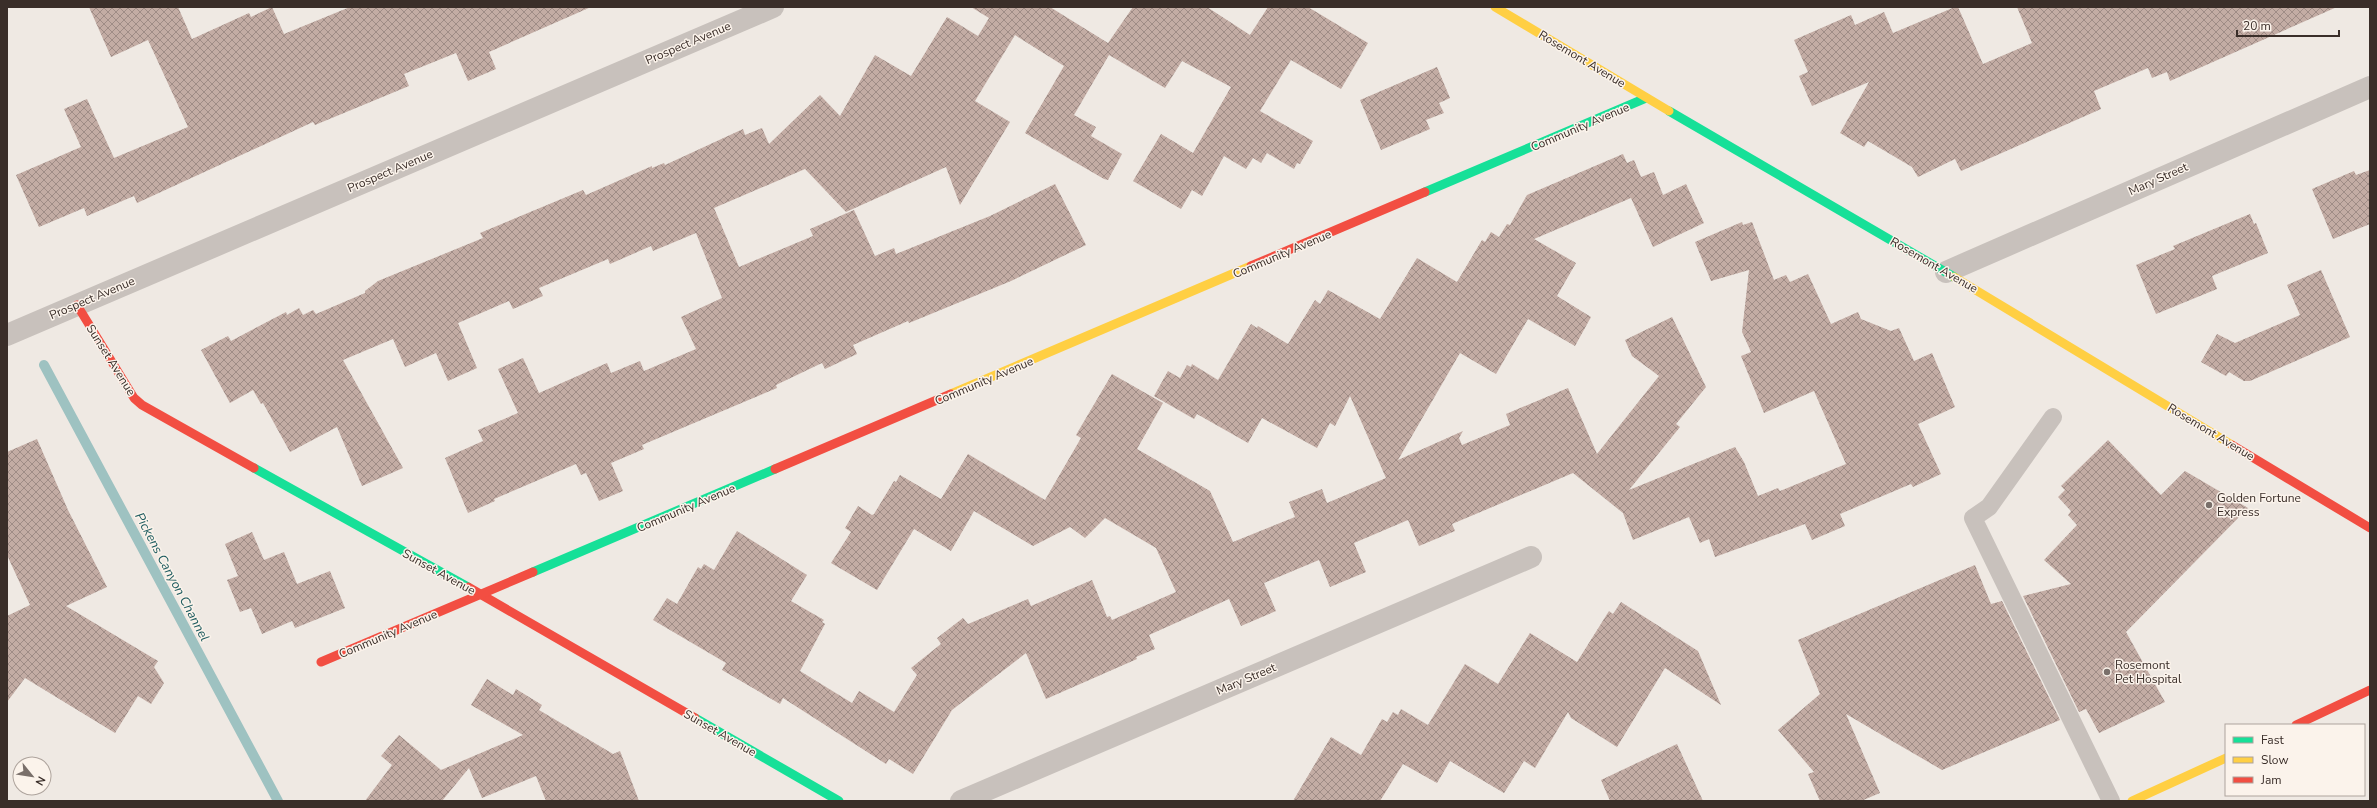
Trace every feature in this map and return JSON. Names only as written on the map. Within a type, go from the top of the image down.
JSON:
[{"type":"street","name":"Prospect Avenue","points":[[9,332],[77,305],[773,7]]},
{"type":"street","name":"Rosemont Avenue","points":[[1495,7],[1646,98],[1946,272],[2370,528]]},
{"type":"street","name":"Mary Street","points":[[1946,272],[2370,87]]},
{"type":"street","name":"Community Avenue","points":[[321,662],[1646,98]]},
{"type":"street","name":"Sunset Avenue","points":[[77,305],[134,398],[142,405],[480,595],[839,801]]},
{"type":"street","name":"Mary Street","points":[[961,801],[1531,557]]},
{"type":"street","points":[[2298,724],[2370,690]]},
{"type":"street","points":[[2132,801],[2225,758]]},
{"type":"lane","points":[[2053,417],[1989,507],[1973,518],[2111,801]]},
{"type":"building","points":[[89,7],[178,7],[192,39],[249,13],[251,17],[272,7],[284,34],[350,7],[591,7],[489,52],[496,69],[468,81],[456,53],[404,74],[409,86],[315,125],[313,122],[137,203],[134,196],[87,216],[84,208],[39,227],[16,175],[81,147],[64,109],[87,99],[114,158],[188,127],[148,40],[111,57]]},
{"type":"building","points":[[971,7],[1050,7],[1108,43],[1133,7],[1207,7],[1250,35],[1268,7],[1308,7],[1368,43],[1341,89],[1291,60],[1260,111],[1313,141],[1300,164],[1297,163],[1294,169],[1267,153],[1261,163],[1253,158],[1246,169],[1224,156],[1202,196],[1192,190],[1181,209],[1133,181],[1161,134],[1193,153],[1231,87],[1182,61],[1165,88],[1109,55],[1074,115],[1096,127],[1091,136],[1122,154],[1108,180],[1025,133],[1064,66],[1015,35],[975,101],[1010,122],[960,205],[946,167],[846,212],[805,169],[714,208],[739,267],[813,236],[810,229],[854,210],[875,256],[894,248],[896,254],[990,216],[1055,184],[1086,245],[1011,281],[909,323],[908,321],[853,345],[857,354],[825,369],[822,363],[776,385],[777,388],[642,445],[644,449],[611,463],[623,491],[599,501],[586,473],[581,475],[576,464],[494,499],[495,501],[468,513],[445,458],[483,441],[478,430],[518,413],[498,369],[523,358],[539,393],[607,363],[611,373],[640,361],[644,371],[696,349],[681,317],[722,298],[696,233],[653,251],[651,246],[610,264],[608,259],[539,288],[543,296],[513,309],[509,301],[458,323],[477,368],[448,381],[436,353],[405,367],[393,339],[343,360],[403,468],[362,486],[337,427],[290,452],[263,403],[261,404],[253,390],[230,403],[201,350],[228,336],[231,341],[286,312],[287,315],[299,308],[303,315],[313,310],[316,314],[365,293],[365,291],[378,281],[483,238],[480,233],[583,190],[586,195],[652,166],[652,168],[664,163],[665,165],[743,129],[745,135],[762,128],[769,144],[820,95],[840,116],[875,55],[911,76],[947,17],[978,36],[989,18]]},
{"type":"building","points":[[1958,7],[1983,64],[2032,43],[2017,7],[2337,7],[2170,81],[2167,72],[2152,78],[2148,68],[2094,91],[2101,109],[1961,171],[1955,159],[1918,177],[1912,167],[1868,141],[1864,147],[1840,133],[1869,82],[1812,106],[1799,76],[1808,72],[1794,40],[1851,15],[1855,25],[1884,12],[1893,33]]},
{"type":"building","points":[[1437,67],[1450,98],[1439,103],[1444,113],[1426,120],[1430,129],[1381,150],[1360,100]]},
{"type":"building","points":[[1623,154],[1627,163],[1634,160],[1641,177],[1654,172],[1663,195],[1686,184],[1704,223],[1653,247],[1631,198],[1534,239],[1576,263],[1557,296],[1591,317],[1575,346],[1528,319],[1496,374],[1460,353],[1398,460],[1463,431],[1459,438],[1462,445],[1510,425],[1506,414],[1568,388],[1597,454],[1659,376],[1632,356],[1625,340],[1672,317],[1706,387],[1676,424],[1680,427],[1629,490],[1735,447],[1744,462],[1758,496],[1778,488],[1780,491],[1846,464],[1814,391],[1764,413],[1741,356],[1751,352],[1742,332],[1749,270],[1711,281],[1695,242],[1742,222],[1743,225],[1752,222],[1774,280],[1786,275],[1790,282],[1808,274],[1831,324],[1858,312],[1861,319],[1891,331],[1899,328],[1914,361],[1932,353],[1955,407],[1918,424],[1941,474],[1913,487],[1911,484],[1840,514],[1845,526],[1812,540],[1805,524],[1715,557],[1709,539],[1700,543],[1689,517],[1633,540],[1623,513],[1573,473],[1452,524],[1455,531],[1419,546],[1408,520],[1354,543],[1366,572],[1330,587],[1319,560],[1264,583],[1276,611],[1241,626],[1229,599],[1149,635],[1155,649],[1136,657],[1137,659],[1046,699],[1026,653],[952,710],[913,774],[889,759],[886,764],[783,698],[780,704],[722,670],[726,663],[653,620],[667,598],[677,604],[698,567],[701,569],[704,564],[714,570],[737,531],[807,575],[791,601],[824,620],[822,622],[825,624],[800,671],[852,703],[859,691],[894,712],[917,675],[911,668],[941,644],[937,638],[963,618],[968,624],[1028,599],[1031,606],[1092,580],[1107,617],[1110,616],[1112,620],[1176,592],[1156,548],[1105,518],[1085,538],[1070,527],[1033,546],[974,511],[951,551],[914,529],[877,590],[831,563],[851,532],[845,528],[858,506],[872,515],[874,514],[894,481],[896,482],[900,475],[941,499],[968,454],[1045,500],[1081,438],[1076,435],[1112,374],[1163,403],[1137,449],[1210,491],[1233,542],[1295,517],[1289,502],[1322,489],[1327,503],[1386,478],[1350,396],[1335,426],[1330,423],[1317,448],[1262,418],[1248,443],[1197,414],[1194,419],[1154,396],[1168,371],[1180,378],[1187,365],[1191,367],[1192,364],[1218,380],[1251,324],[1257,328],[1258,326],[1288,344],[1315,300],[1320,304],[1328,290],[1380,319],[1417,258],[1457,282],[1482,240],[1485,242],[1491,232],[1499,237],[1507,224],[1510,225],[1527,195]]},
{"type":"building","points":[[2370,170],[2370,224],[2333,239],[2312,189],[2354,171],[2356,175]]},
{"type":"building","points":[[2250,214],[2254,224],[2256,223],[2268,253],[2212,276],[2217,289],[2156,314],[2136,265],[2175,249],[2173,246]]},
{"type":"building","points":[[2321,270],[2350,337],[2250,381],[2244,381],[2229,372],[2226,376],[2201,362],[2217,334],[2235,343],[2300,315],[2287,285]]},
{"type":"building","points":[[37,439],[68,510],[107,587],[66,606],[158,661],[154,667],[164,683],[151,704],[138,696],[115,733],[25,678],[7,702],[7,616],[30,605],[7,555],[7,452]]},
{"type":"building","points":[[2108,440],[2161,495],[2185,471],[2248,508],[2126,632],[2165,702],[2099,733],[2086,709],[2079,712],[2023,596],[2071,584],[2044,560],[2077,525],[2068,515],[2071,511],[2058,497],[2065,490],[2061,486]]},
{"type":"building","points":[[252,532],[264,560],[284,552],[297,584],[330,571],[345,608],[295,628],[292,621],[262,634],[251,608],[240,612],[227,580],[238,576],[225,544]]},
{"type":"building","points":[[1975,565],[1991,604],[2002,601],[2060,720],[1942,770],[1846,714],[1880,793],[1861,801],[1820,801],[1808,774],[1814,772],[1778,730],[1820,694],[1798,640]]},
{"type":"building","points":[[1621,602],[1698,651],[1721,705],[1665,668],[1617,747],[1571,718],[1568,712],[1535,768],[1524,761],[1504,793],[1450,761],[1437,783],[1403,764],[1380,801],[1293,801],[1331,737],[1361,755],[1382,719],[1387,722],[1393,712],[1398,715],[1401,709],[1428,725],[1465,664],[1498,684],[1530,633],[1577,662],[1609,611],[1613,614]]},
{"type":"building","points":[[487,679],[513,695],[516,689],[542,705],[539,710],[613,754],[620,751],[639,801],[546,801],[536,776],[482,798],[469,768],[442,801],[365,801],[392,765],[381,756],[399,735],[441,770],[523,735],[471,705]]},
{"type":"building","points":[[1677,744],[1703,801],[1610,801],[1601,780]]},
{"type":"waterway","name":"Pickens Canyon Channel","points":[[44,365],[278,801]]},
{"type":"traffic: fast","points":[[1425,192],[1646,98]]},
{"type":"traffic: fast","points":[[1669,111],[1954,277]]},
{"type":"traffic: fast","points":[[254,468],[468,587]]},
{"type":"traffic: fast","points":[[533,572],[775,469]]},
{"type":"traffic: fast","points":[[695,718],[839,801]]},
{"type":"traffic: slow","points":[[1495,7],[1669,111]]},
{"type":"traffic: slow","points":[[951,394],[1251,266]]},
{"type":"traffic: slow","points":[[1954,277],[2232,445]]},
{"type":"traffic: slow","points":[[2132,801],[2225,758]]},
{"type":"traffic: jam","points":[[1251,266],[1425,192]]},
{"type":"traffic: jam","points":[[77,305],[134,398],[142,405],[254,468]]},
{"type":"traffic: jam","points":[[775,469],[951,394]]},
{"type":"traffic: jam","points":[[2232,445],[2370,528]]},
{"type":"traffic: jam","points":[[321,662],[533,572]]},
{"type":"traffic: jam","points":[[468,587],[695,718]]},
{"type":"traffic: jam","points":[[2298,724],[2370,690]]},
{"type":"place","name":"Golden Fortune Express","points":[[2209,505]]},
{"type":"place","name":"Rosemont Pet Hospital","points":[[2107,672]]}]
